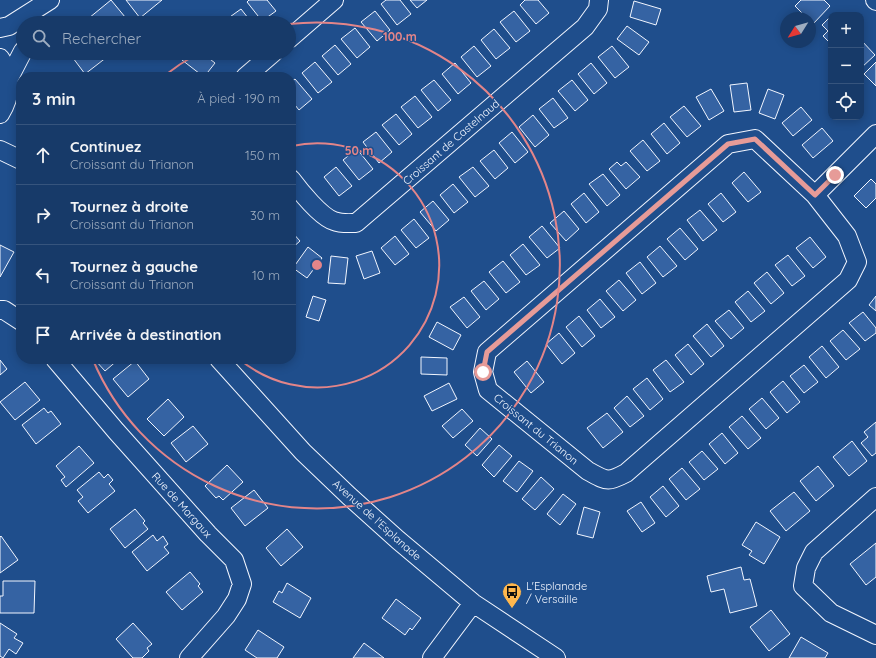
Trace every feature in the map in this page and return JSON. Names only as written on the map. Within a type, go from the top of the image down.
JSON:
[{"type":"street","points":[[43,16],[52,0]]},
{"type":"street","points":[[26,16],[52,0]]},
{"type":"street","points":[[296,33],[334,0]]},
{"type":"street","name":"Croissant de Castelnaud","points":[[296,186],[318,210],[334,221],[356,223],[585,27],[598,9],[599,0]]},
{"type":"street","points":[[0,28],[9,26],[16,22]]},
{"type":"street","points":[[0,58],[4,63],[9,81],[16,93]]},
{"type":"street","points":[[0,114],[6,105],[9,81],[19,60]]},
{"type":"street","points":[[251,72],[265,60]]},
{"type":"street","points":[[815,195],[876,134]]},
{"type":"street","name":"Croissant du Trianon","points":[[755,139],[815,195],[848,236],[857,262],[848,280],[626,473],[614,480],[608,481],[588,471],[488,390],[483,372],[487,352],[728,144],[755,139]]},
{"type":"street","points":[[0,150],[16,158]]},
{"type":"street","points":[[0,310],[4,310],[16,318]]},
{"type":"street","name":"Rue de Margaux","points":[[59,364],[208,534],[234,560],[242,584],[237,599],[226,616],[189,658]]},
{"type":"street","name":"Avenue de l'Esplanade","points":[[224,364],[303,452],[343,491],[398,540],[472,603],[556,658]]},
{"type":"street","points":[[876,496],[814,552],[806,568],[803,586],[831,613],[876,635]]},
{"type":"street","points":[[432,658],[472,603]]},
{"type":"building","points":[[111,0],[124,16],[91,16]]},
{"type":"building","points":[[126,0],[162,0],[142,16],[138,16]]},
{"type":"building","points":[[249,0],[267,0],[276,11],[269,16],[258,16],[247,2]]},
{"type":"building","points":[[386,0],[400,0],[411,14],[397,25],[381,4]]},
{"type":"building","points":[[410,0],[427,0],[417,8]]},
{"type":"building","points":[[525,0],[538,0],[549,13],[536,24],[520,5]]},
{"type":"building","points":[[801,0],[824,0],[830,6],[816,21],[816,12],[801,12],[795,6]]},
{"type":"building","points":[[634,1],[661,9],[656,25],[630,17]]},
{"type":"building","points":[[241,9],[246,16],[231,16]]},
{"type":"building","points":[[375,11],[390,30],[377,41],[361,22]]},
{"type":"building","points":[[514,11],[530,31],[516,42],[500,22]]},
{"type":"building","points":[[828,19],[828,31],[822,25]]},
{"type":"building","points":[[627,26],[649,42],[639,55],[617,39]]},
{"type":"building","points":[[355,28],[370,47],[357,58],[341,39]]},
{"type":"building","points":[[494,29],[510,48],[496,59],[481,40]]},
{"type":"building","points":[[828,31],[828,41],[823,36]]},
{"type":"building","points":[[864,43],[875,55],[864,65]]},
{"type":"building","points":[[335,45],[351,64],[338,75],[322,56]]},
{"type":"building","points":[[474,46],[491,66],[477,77],[461,57]]},
{"type":"building","points":[[612,46],[629,67],[615,78],[598,57]]},
{"type":"building","points":[[74,60],[103,60],[88,72],[84,72]]},
{"type":"building","points":[[182,60],[211,60],[215,63],[208,72],[198,72]]},
{"type":"building","points":[[315,62],[332,82],[318,93],[302,73]]},
{"type":"building","points":[[876,62],[876,86],[864,74]]},
{"type":"building","points":[[455,63],[471,83],[458,94],[442,74]]},
{"type":"building","points":[[591,63],[607,83],[594,94],[578,74]]},
{"type":"building","points":[[296,80],[312,99],[299,110],[296,106]]},
{"type":"building","points":[[434,80],[451,100],[438,111],[421,90]]},
{"type":"building","points":[[572,80],[588,100],[575,111],[558,91]]},
{"type":"building","points":[[747,83],[751,110],[734,112],[730,85]]},
{"type":"building","points":[[711,89],[724,111],[709,120],[696,97]]},
{"type":"building","points":[[768,89],[784,95],[775,119],[759,113]]},
{"type":"building","points":[[415,96],[432,117],[418,128],[401,107]]},
{"type":"building","points":[[553,98],[568,118],[554,128],[539,109]]},
{"type":"building","points":[[684,106],[701,126],[687,137],[670,117]]},
{"type":"building","points":[[801,107],[812,120],[793,136],[782,123]]},
{"type":"building","points":[[396,114],[412,134],[399,145],[382,125]]},
{"type":"building","points":[[533,115],[549,135],[535,147],[519,127]]},
{"type":"building","points":[[664,123],[680,143],[667,154],[651,134]]},
{"type":"building","points":[[822,128],[833,141],[813,158],[802,145]]},
{"type":"building","points":[[376,132],[392,152],[379,163],[363,142]]},
{"type":"building","points":[[512,132],[528,152],[515,163],[499,143]]},
{"type":"building","points":[[643,140],[660,161],[647,171],[630,151]]},
{"type":"building","points":[[357,149],[373,169],[359,180],[343,160]]},
{"type":"building","points":[[494,150],[508,168],[495,179],[480,161]]},
{"type":"building","points":[[617,162],[621,166],[626,162],[640,177],[626,189],[609,169]]},
{"type":"building","points":[[336,167],[352,186],[339,196],[324,177]]},
{"type":"building","points":[[473,167],[489,186],[475,197],[459,177]]},
{"type":"building","points":[[744,172],[761,192],[748,202],[732,183]]},
{"type":"building","points":[[603,174],[620,195],[607,206],[589,184]]},
{"type":"building","points":[[871,179],[876,184],[876,198],[866,208],[854,196]]},
{"type":"building","points":[[453,184],[468,202],[454,213],[440,195]]},
{"type":"building","points":[[584,193],[599,212],[586,223],[571,204]]},
{"type":"building","points":[[721,193],[736,212],[723,222],[708,204]]},
{"type":"building","points":[[433,201],[449,220],[436,231],[420,212]]},
{"type":"building","points":[[700,210],[717,230],[703,241],[687,220]]},
{"type":"building","points":[[564,211],[579,229],[566,241],[550,223]]},
{"type":"building","points":[[414,219],[429,238],[416,248],[401,230]]},
{"type":"building","points":[[542,226],[560,248],[547,258],[529,237]]},
{"type":"building","points":[[680,228],[698,249],[685,260],[667,239]]},
{"type":"building","points":[[395,236],[409,254],[395,265],[381,248]]},
{"type":"building","points":[[296,237],[300,241],[296,245]]},
{"type":"building","points":[[810,237],[826,257],[813,268],[796,248]]},
{"type":"building","points":[[523,244],[540,265],[526,275],[510,255]]},
{"type":"building","points":[[0,245],[14,252],[0,277]]},
{"type":"building","points":[[660,246],[677,266],[663,277],[647,257]]},
{"type":"building","points":[[308,247],[322,258],[307,278],[296,270],[296,264]]},
{"type":"building","points":[[372,251],[380,273],[364,279],[356,256]]},
{"type":"building","points":[[788,255],[805,276],[792,286],[775,265]]},
{"type":"building","points":[[331,256],[348,258],[345,284],[328,283]]},
{"type":"building","points":[[503,261],[520,282],[506,293],[489,272]]},
{"type":"building","points":[[640,262],[656,283],[642,294],[626,273]]},
{"type":"building","points":[[767,272],[784,293],[771,304],[754,283]]},
{"type":"building","points":[[619,280],[636,300],[623,311],[606,291]]},
{"type":"building","points":[[484,281],[499,299],[486,310],[471,291]]},
{"type":"building","points":[[748,291],[765,311],[751,322],[735,302]]},
{"type":"building","points":[[313,296],[326,300],[319,321],[306,317]]},
{"type":"building","points":[[876,296],[876,311],[869,305]]},
{"type":"building","points":[[464,297],[480,317],[467,328],[450,307]]},
{"type":"building","points":[[600,299],[615,317],[601,328],[587,310]]},
{"type":"building","points":[[729,310],[744,328],[731,339],[715,321]]},
{"type":"building","points":[[863,312],[876,328],[876,333],[865,341],[849,323]]},
{"type":"building","points":[[579,316],[595,336],[582,347],[566,327]]},
{"type":"building","points":[[437,322],[461,335],[453,350],[429,337]]},
{"type":"building","points":[[707,324],[724,346],[711,357],[693,336]]},
{"type":"building","points":[[843,330],[860,349],[846,360],[830,341]]},
{"type":"building","points":[[559,333],[575,353],[562,364],[546,344]]},
{"type":"building","points":[[688,344],[704,364],[691,375],[675,355]]},
{"type":"building","points":[[822,346],[839,367],[826,378],[809,357]]},
{"type":"building","points":[[421,357],[447,358],[447,375],[421,374]]},
{"type":"building","points":[[0,360],[7,369],[0,375]]},
{"type":"building","points":[[666,360],[684,382],[670,392],[653,370]]},
{"type":"building","points":[[527,361],[544,382],[531,393],[514,372]]},
{"type":"building","points":[[99,364],[113,364],[105,371]]},
{"type":"building","points":[[131,364],[137,364],[149,379],[128,397],[113,379]]},
{"type":"building","points":[[804,365],[818,382],[804,393],[790,376]]},
{"type":"building","points":[[647,378],[663,399],[650,410],[633,389]]},
{"type":"building","points":[[783,381],[800,402],[787,413],[770,392]]},
{"type":"building","points":[[25,382],[40,400],[15,420],[0,402]]},
{"type":"building","points":[[449,383],[457,399],[432,411],[424,396]]},
{"type":"building","points":[[627,396],[644,416],[630,427],[614,408]]},
{"type":"building","points":[[762,398],[779,418],[766,429],[749,409]]},
{"type":"building","points":[[168,399],[184,417],[164,436],[147,419]]},
{"type":"building","points":[[44,408],[48,413],[51,411],[61,424],[36,444],[22,425]]},
{"type":"building","points":[[462,409],[473,421],[453,438],[442,426]]},
{"type":"building","points":[[607,413],[623,432],[603,448],[587,428]]},
{"type":"building","points":[[742,416],[761,438],[748,449],[729,427]]},
{"type":"building","points":[[876,422],[876,453],[872,456],[861,443],[868,437],[864,432]]},
{"type":"building","points":[[193,426],[208,444],[186,462],[171,443]]},
{"type":"building","points":[[480,428],[492,439],[477,456],[465,445]]},
{"type":"building","points":[[722,433],[738,453],[725,464],[709,444]]},
{"type":"building","points":[[852,441],[867,461],[849,476],[833,457]]},
{"type":"building","points":[[499,445],[512,456],[494,477],[482,465]]},
{"type":"building","points":[[79,446],[94,463],[66,487],[61,480],[65,477],[56,466]]},
{"type":"building","points":[[702,451],[718,469],[704,480],[689,462]]},
{"type":"building","points":[[519,461],[533,471],[517,492],[503,481]]},
{"type":"building","points":[[227,465],[243,482],[223,500],[219,496],[216,498],[205,486]]},
{"type":"building","points":[[818,466],[834,486],[816,501],[800,481]]},
{"type":"building","points":[[682,468],[700,489],[686,500],[669,479]]},
{"type":"building","points":[[99,472],[104,478],[108,474],[113,480],[109,484],[115,491],[88,513],[78,501],[83,497],[77,490]]},
{"type":"building","points":[[541,477],[554,489],[535,510],[522,499]]},
{"type":"building","points":[[663,486],[679,506],[666,517],[650,497]]},
{"type":"building","points":[[254,490],[268,508],[245,526],[231,508]]},
{"type":"building","points":[[794,492],[810,511],[786,531],[770,511]]},
{"type":"building","points":[[563,494],[576,504],[560,525],[547,514]]},
{"type":"building","points":[[641,502],[655,523],[642,532],[627,511]]},
{"type":"building","points":[[584,507],[600,512],[593,538],[577,534]]},
{"type":"building","points":[[135,509],[145,521],[143,523],[148,529],[125,548],[110,529]]},
{"type":"building","points":[[756,522],[780,537],[764,564],[749,555],[752,551],[742,545]]},
{"type":"building","points":[[287,529],[303,547],[281,566],[266,548]]},
{"type":"building","points":[[153,535],[157,541],[163,536],[168,544],[164,547],[169,553],[147,571],[132,552]]},
{"type":"building","points":[[1,536],[18,560],[0,573],[0,537]]},
{"type":"building","points":[[876,543],[876,577],[866,585],[850,564]]},
{"type":"building","points":[[741,567],[744,580],[750,579],[757,606],[730,613],[724,589],[711,592],[707,576]]},
{"type":"building","points":[[190,572],[200,584],[198,586],[203,592],[182,610],[166,592]]},
{"type":"building","points":[[3,581],[35,581],[34,613],[0,613],[0,596],[3,596]]},
{"type":"building","points":[[287,583],[311,598],[300,618],[273,602],[279,591],[282,593]]},
{"type":"building","points":[[396,599],[421,618],[412,630],[410,628],[405,635],[382,618]]},
{"type":"building","points":[[771,610],[790,634],[769,651],[750,627]]},
{"type":"building","points":[[0,623],[17,634],[14,638],[23,643],[16,654],[9,649],[3,658],[0,656]]},
{"type":"building","points":[[133,623],[152,644],[147,648],[149,651],[142,658],[133,658],[116,639]]},
{"type":"building","points":[[258,630],[284,647],[277,658],[257,658],[245,650]]},
{"type":"building","points":[[801,637],[828,653],[825,658],[789,658]]},
{"type":"building","points":[[364,643],[384,658],[353,658]]},
{"type":"place","name":"L'Esplanade / Versaille","points":[[512,609]]},
{"type":"route","points":[[483,372],[487,352],[728,144],[755,139],[815,195],[835,175]]}]
